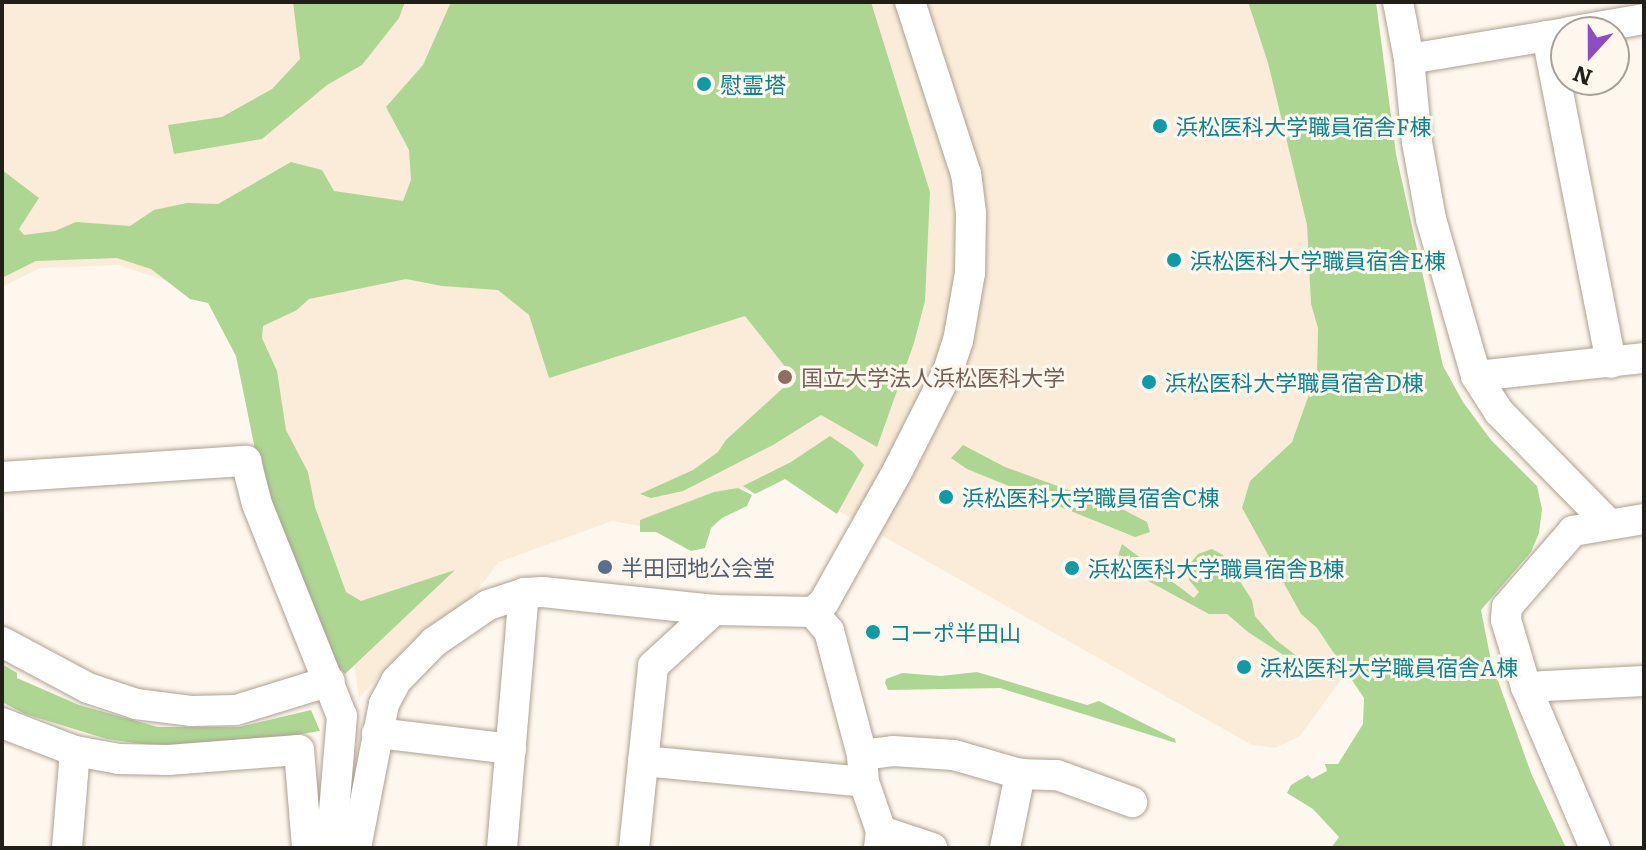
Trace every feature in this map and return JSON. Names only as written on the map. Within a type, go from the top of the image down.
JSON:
[{"type":"street","points":[[356,848],[377,733],[384,704],[396,681],[434,642],[488,605],[524,593],[643,601],[714,610],[813,612],[824,602],[928,414],[948,371],[964,311],[971,240],[966,174],[910,2]]},
{"type":"street","points":[[1398,2],[1431,219],[1476,376],[1499,412],[1608,523]]},
{"type":"street","points":[[1409,59],[1550,36]]},
{"type":"street","points":[[1570,96],[1611,363]]},
{"type":"street","points":[[1476,376],[1644,358]]},
{"type":"street","points":[[2,477],[246,461],[257,504],[342,716],[331,848]]},
{"type":"street","points":[[1595,848],[1526,687],[1506,620],[1507,607],[1573,531],[1644,519]]},
{"type":"street","points":[[502,848],[524,593]]},
{"type":"street","points":[[634,848],[653,666],[714,610]]},
{"type":"street","points":[[813,612],[829,631],[880,839],[932,848]]},
{"type":"street","points":[[2,642],[88,688],[136,704],[177,709],[236,710],[330,681]]},
{"type":"street","points":[[1526,687],[1644,681]]},
{"type":"street","points":[[2,723],[75,751],[150,760],[299,750],[307,848]]},
{"type":"street","points":[[377,733],[511,749]]},
{"type":"street","points":[[67,848],[75,751]]},
{"type":"street","points":[[643,761],[863,768],[940,752],[1020,774],[1057,775],[1117,787]]},
{"type":"street","points":[[1005,848],[1020,774]]},
{"type":"shaded area","name":"国立大学法人浜松医科大学","points":[[2,2],[1248,2],[1268,63],[1307,225],[1311,304],[1318,328],[1317,372],[1292,442],[1250,481],[1242,508],[1301,613],[1317,628],[1348,670],[1299,737],[1275,748],[1252,745],[842,513],[784,475],[652,528],[612,521],[499,562],[468,602],[411,641],[359,698],[353,653],[256,381],[214,297],[119,265],[40,268],[2,287]]},
{"type":"green space","points":[[293,2],[405,2],[399,18],[362,65],[327,85],[262,139],[174,154],[168,125],[222,117],[272,89],[300,59]]},
{"type":"green space","points":[[451,2],[871,2],[930,192],[925,301],[914,343],[877,447],[821,415],[773,445],[683,491],[651,498],[640,494],[693,470],[718,452],[726,440],[794,378],[745,316],[549,378],[529,315],[498,290],[442,286],[406,279],[309,299],[297,310],[263,326],[262,338],[277,371],[286,430],[308,472],[315,507],[346,592],[361,601],[455,570],[345,674],[330,659],[301,586],[258,464],[236,356],[208,303],[190,299],[151,269],[117,258],[36,261],[2,278],[2,170],[39,198],[19,229],[24,235],[55,231],[76,222],[130,226],[154,210],[187,203],[218,204],[291,162],[322,170],[334,191],[403,201],[411,180],[409,150],[386,107],[423,65]]},
{"type":"green space","points":[[1248,2],[1376,2],[1396,154],[1443,366],[1463,402],[1491,440],[1537,486],[1542,509],[1539,533],[1531,552],[1481,610],[1491,661],[1531,773],[1566,848],[1331,848],[1339,837],[1313,809],[1287,793],[1291,785],[1308,775],[1312,779],[1327,771],[1325,764],[1338,764],[1363,724],[1364,698],[1317,628],[1301,614],[1242,508],[1250,481],[1292,442],[1317,372],[1318,328],[1311,304],[1307,225],[1268,63]]},
{"type":"green space","points":[[830,436],[852,451],[864,465],[837,514],[785,479],[755,494],[743,486],[791,462]]},
{"type":"green space","points":[[963,445],[1005,467],[1124,510],[1147,522],[1150,532],[1135,537],[967,469],[951,458]]},
{"type":"green space","points":[[738,488],[752,495],[747,506],[722,518],[711,528],[705,548],[691,551],[656,532],[640,532],[640,520],[714,492]]},
{"type":"green space","points":[[1122,544],[1194,598],[1199,592],[1189,580],[1188,566],[1198,554],[1212,549],[1223,555],[1252,600],[1255,616],[1276,640],[1316,671],[1314,675],[1248,632],[1227,614],[1209,614],[1148,581],[1117,559]]},
{"type":"green space","points":[[2,664],[17,673],[17,678],[79,705],[158,727],[239,727],[311,710],[320,731],[240,744],[156,746],[107,739],[25,714],[2,702]]},
{"type":"green space","points":[[977,672],[1087,705],[1099,701],[1175,739],[1176,743],[1000,688],[888,690],[885,683],[886,679],[902,673],[941,676]]},
{"type":"place","name":"慰霊塔","points":[[704,84]]},
{"type":"place","name":"浜松医科大学職員宿舎F棟","points":[[1160,126]]},
{"type":"place","name":"浜松医科大学職員宿舎E棟","points":[[1174,260]]},
{"type":"place","name":"国立大学法人浜松医科大学","points":[[785,377]]},
{"type":"place","name":"浜松医科大学職員宿舎D棟","points":[[1149,382]]},
{"type":"place","name":"浜松医科大学職員宿舎C棟","points":[[946,497]]},
{"type":"place","name":"半田団地公会堂","points":[[605,567]]},
{"type":"place","name":"浜松医科大学職員宿舎B棟","points":[[1072,568]]},
{"type":"place","name":"コーポ半田山","points":[[873,632]]},
{"type":"place","name":"浜松医科大学職員宿舎A棟","points":[[1244,667]]}]
